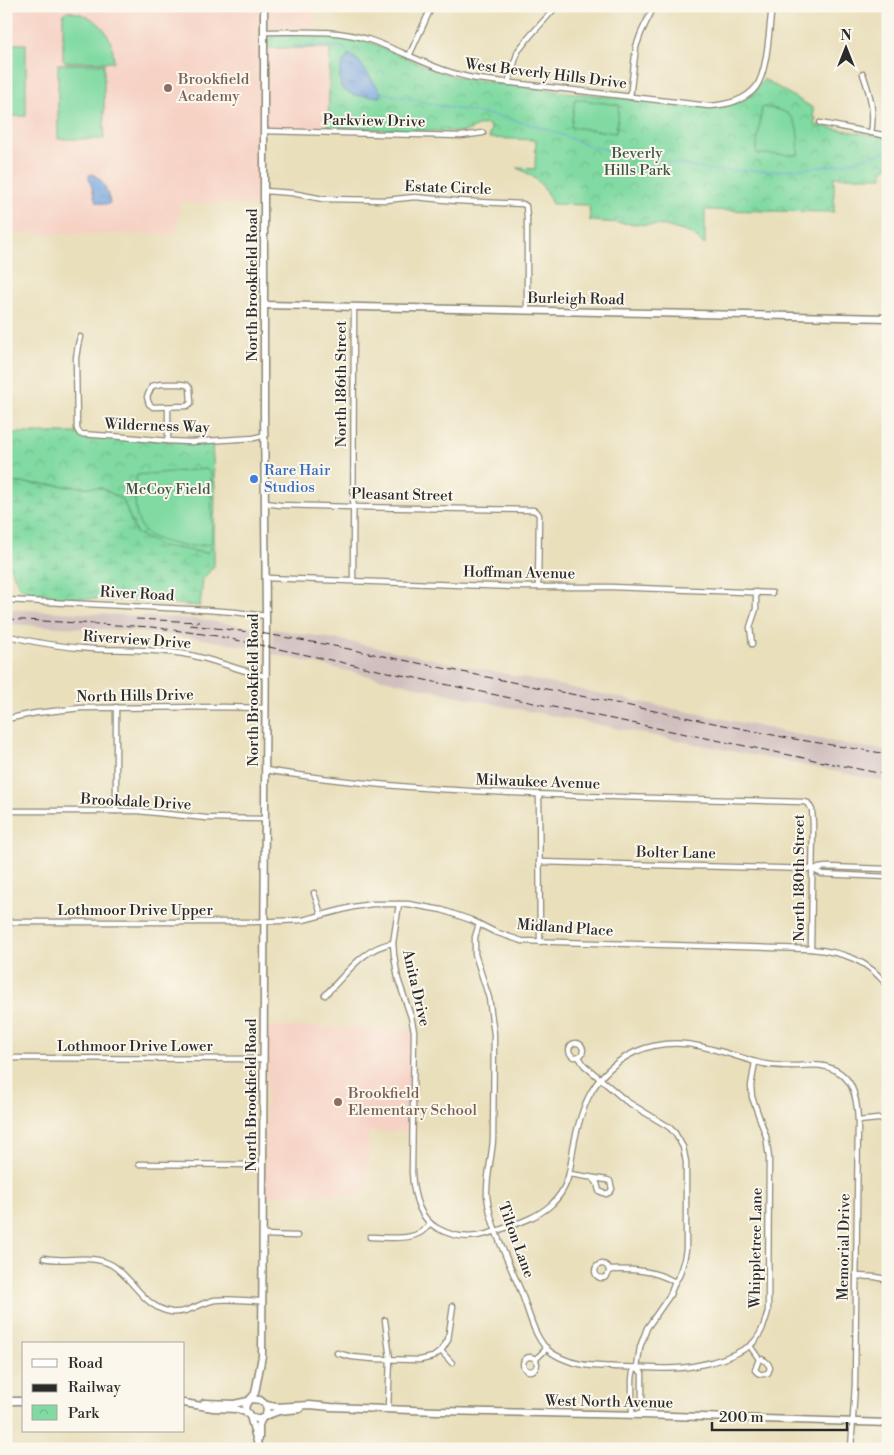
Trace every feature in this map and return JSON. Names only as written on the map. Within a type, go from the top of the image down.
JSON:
[{"type":"street","name":"North Brookfield Road","points":[[249,1400],[255,1393],[262,1356],[266,616],[264,6]]},
{"type":"street","points":[[409,56],[432,6]]},
{"type":"street","points":[[508,83],[514,61],[521,47],[557,6]]},
{"type":"street","points":[[630,97],[636,47],[640,33],[654,6]]},
{"type":"street","name":"West Beverly Hills Drive","points":[[264,32],[346,34],[370,40],[434,68],[459,75],[508,83],[696,105],[718,105],[734,101],[748,94],[758,84],[764,68],[772,6]]},
{"type":"street","points":[[863,74],[871,98],[873,126],[871,133]]},
{"type":"street","points":[[820,123],[888,136]]},
{"type":"street","name":"Parkview Drive","points":[[264,131],[461,136],[483,133]]},
{"type":"street","name":"Estate Circle","points":[[265,191],[292,193],[323,199],[386,200],[415,197],[523,204],[526,206],[527,218],[527,310]]},
{"type":"street","name":"Burleigh Road","points":[[265,305],[888,318]]},
{"type":"street","name":"North 186th Street","points":[[353,581],[354,307]]},
{"type":"street","name":"Wilderness Way","points":[[80,336],[76,358],[78,432],[85,435],[126,436],[168,441],[231,440],[264,435]]},
{"type":"street","points":[[180,384],[190,388],[191,403],[189,405],[168,406],[153,406],[149,404],[147,396],[152,386],[180,384]]},
{"type":"street","points":[[168,406],[168,441]]},
{"type":"street","name":"Pleasant Street","points":[[265,503],[352,508],[527,509],[538,512],[538,587]]},
{"type":"street","name":"Hoffman Avenue","points":[[266,578],[772,593]]},
{"type":"street","points":[[752,644],[750,627],[756,609],[756,592]]},
{"type":"street","name":"River Road","points":[[6,600],[207,610],[266,616]]},
{"type":"street","name":"Riverview Drive","points":[[6,636],[77,648],[181,653],[216,661],[265,676]]},
{"type":"street","points":[[116,707],[116,811]]},
{"type":"street","name":"North Hills Drive","points":[[6,719],[71,709],[116,707],[265,708]]},
{"type":"street","name":"Milwaukee Avenue","points":[[265,770],[412,788],[539,795],[804,802],[811,806]]},
{"type":"street","points":[[539,795],[540,942]]},
{"type":"street","name":"North 180th Street","points":[[811,806],[811,950]]},
{"type":"street","name":"Brookdale Drive","points":[[6,811],[159,812],[206,818],[264,819]]},
{"type":"street","name":"Bolter Lane","points":[[539,862],[812,869],[826,867],[888,869]]},
{"type":"street","name":"Bolter Lane","points":[[812,869],[822,874],[888,877]]},
{"type":"street","points":[[314,893],[321,914]]},
{"type":"street","name":"Midland Place","points":[[264,921],[304,920],[321,914],[372,904],[424,906],[442,910],[517,940],[811,950],[840,953],[849,956],[886,979],[888,987]]},
{"type":"street","name":"Anita Drive","points":[[399,904],[393,943],[398,979],[414,1031],[412,1172],[414,1194],[421,1211],[430,1223]]},
{"type":"street","name":"Lothmoor Drive Upper","points":[[6,922],[264,921]]},
{"type":"street","name":"Tilton Lane","points":[[479,924],[475,937],[475,954],[492,1007],[494,1034],[493,1139],[487,1190],[490,1211],[496,1231],[534,1326],[547,1348],[561,1358],[583,1365],[637,1368]]},
{"type":"street","points":[[325,995],[362,957],[378,948],[393,943]]},
{"type":"street","points":[[370,1237],[404,1238],[420,1234],[430,1223],[456,1236],[485,1236],[522,1222],[544,1210],[561,1193],[570,1174],[577,1126],[590,1092],[608,1070],[624,1058],[640,1050],[658,1044],[696,1045],[755,1062]]},
{"type":"street","points":[[579,1057],[584,1065],[600,1080],[626,1101],[669,1127],[675,1133],[685,1155],[687,1172],[686,1250],[682,1270],[670,1295],[645,1331],[640,1347],[637,1368],[633,1372],[632,1415]]},
{"type":"street","name":"Lothmoor Drive Lower","points":[[6,1058],[263,1058]]},
{"type":"street","name":"Memorial Drive","points":[[755,1062],[782,1066],[822,1065],[833,1069],[843,1076],[855,1092],[858,1121],[851,1449]]},
{"type":"street","name":"Whippletree Lane","points":[[750,1346],[766,1321],[768,1304],[769,1158],[766,1136],[752,1097],[755,1062]]},
{"type":"street","points":[[858,1121],[888,1118]]},
{"type":"street","points":[[140,1164],[262,1165]]},
{"type":"street","points":[[570,1174],[593,1178],[610,1181],[612,1189],[610,1192],[603,1193],[599,1191],[597,1183],[593,1178]]},
{"type":"street","points":[[262,1235],[297,1236]]},
{"type":"street","points":[[44,1258],[90,1259],[104,1262],[119,1270],[152,1303],[171,1312],[189,1311],[216,1300],[261,1301]]},
{"type":"street","points":[[609,1270],[640,1270],[657,1274],[675,1282]]},
{"type":"street","points":[[856,1276],[888,1280]]},
{"type":"street","points":[[337,1353],[352,1357],[390,1359],[427,1359],[433,1357],[441,1352],[448,1340],[453,1306]]},
{"type":"street","points":[[385,1320],[390,1359],[388,1408]]},
{"type":"street","points":[[637,1368],[694,1366],[723,1359],[750,1346],[759,1359]]},
{"type":"street","points":[[536,1360],[547,1348]]},
{"type":"street","points":[[441,1352],[452,1363]]},
{"type":"street","points":[[637,1368],[642,1372],[642,1415]]},
{"type":"street","name":"North Brookfield Road","points":[[259,1373],[260,1390],[265,1404]]},
{"type":"street","points":[[185,1403],[234,1404],[257,1399],[265,1404],[267,1413],[259,1426],[259,1449]]},
{"type":"street","points":[[249,1400],[246,1408],[259,1449]]},
{"type":"street","points":[[6,1401],[22,1401]]},
{"type":"street","points":[[185,1403],[236,1410],[255,1419],[264,1417]]},
{"type":"street","name":"West North Avenue","points":[[265,1404],[276,1407],[310,1405],[438,1411],[888,1423]]},
{"type":"street","name":"West North Avenue","points":[[264,1417],[284,1410],[331,1407]]},
{"type":"shaded area","name":"Brookfield Academy","points":[[6,6],[315,6],[315,28],[258,29],[259,48],[330,48],[328,128],[262,128],[259,165],[260,205],[179,202],[177,234],[6,234]]},
{"type":"shaded area","points":[[6,609],[194,619],[259,628],[260,649],[196,638],[129,631],[6,624]]},
{"type":"shaded area","points":[[273,629],[336,639],[849,745],[888,750],[888,782],[498,705],[272,654]]},
{"type":"shaded area","name":"Brookfield Elementary School","points":[[267,1026],[412,1029],[410,1131],[369,1132],[367,1194],[265,1195]]},
{"type":"green space","points":[[67,11],[87,16],[101,26],[107,33],[113,51],[114,62],[66,62],[63,60],[63,14]]},
{"type":"green space","name":"Beverly Hills Park","points":[[293,33],[337,35],[365,40],[433,69],[469,79],[565,92],[712,108],[742,100],[754,91],[764,79],[813,108],[813,117],[816,118],[814,125],[888,138],[888,167],[883,169],[883,177],[834,177],[834,212],[705,210],[705,245],[692,234],[666,226],[590,221],[589,205],[552,204],[539,182],[517,168],[535,169],[536,140],[489,138],[491,129],[489,125],[477,126],[466,132],[328,128],[330,48],[268,48],[268,41],[272,35],[291,36]]},
{"type":"green space","points":[[6,44],[26,44],[26,116],[6,116]]},
{"type":"green space","points":[[58,64],[104,64],[104,139],[58,139]]},
{"type":"green space","points":[[575,99],[619,105],[616,133],[571,127]]},
{"type":"green space","points":[[762,107],[782,111],[792,118],[797,130],[798,155],[758,154],[756,152]]},
{"type":"green space","name":"McCoy Field","points":[[75,433],[85,437],[210,442],[212,445],[215,488],[214,545],[207,553],[161,546],[136,533],[123,500],[102,488],[6,482],[6,434]]},
{"type":"green space","points":[[206,469],[211,473],[212,543],[196,546],[180,545],[157,539],[145,532],[136,512],[137,475]]},
{"type":"green space","points":[[6,482],[102,488],[123,500],[136,533],[206,553],[214,545],[214,566],[203,579],[200,606],[46,597],[20,588],[6,559]]},
{"type":"water","points":[[349,54],[359,61],[381,92],[381,97],[354,95],[342,89],[340,71]]},
{"type":"water","points":[[92,174],[104,185],[109,204],[96,202],[89,178],[89,175]]},
{"type":"waterway","points":[[294,46],[338,46],[343,47],[349,54]]},
{"type":"waterway","points":[[381,92],[440,106],[502,117],[547,129],[589,146],[708,170],[778,171],[836,165],[888,151]]},
{"type":"railway","points":[[6,619],[152,627],[217,636],[888,775]]},
{"type":"railway","points":[[136,619],[199,622]]},
{"type":"railway","points":[[190,625],[266,634],[329,645],[788,738],[888,754]]},
{"type":"place","name":"Brookfield Academy","points":[[168,88]]},
{"type":"place","name":"Rare Hair Studios","points":[[254,479]]},
{"type":"place","name":"Brookfield Elementary School","points":[[338,1102]]}]
